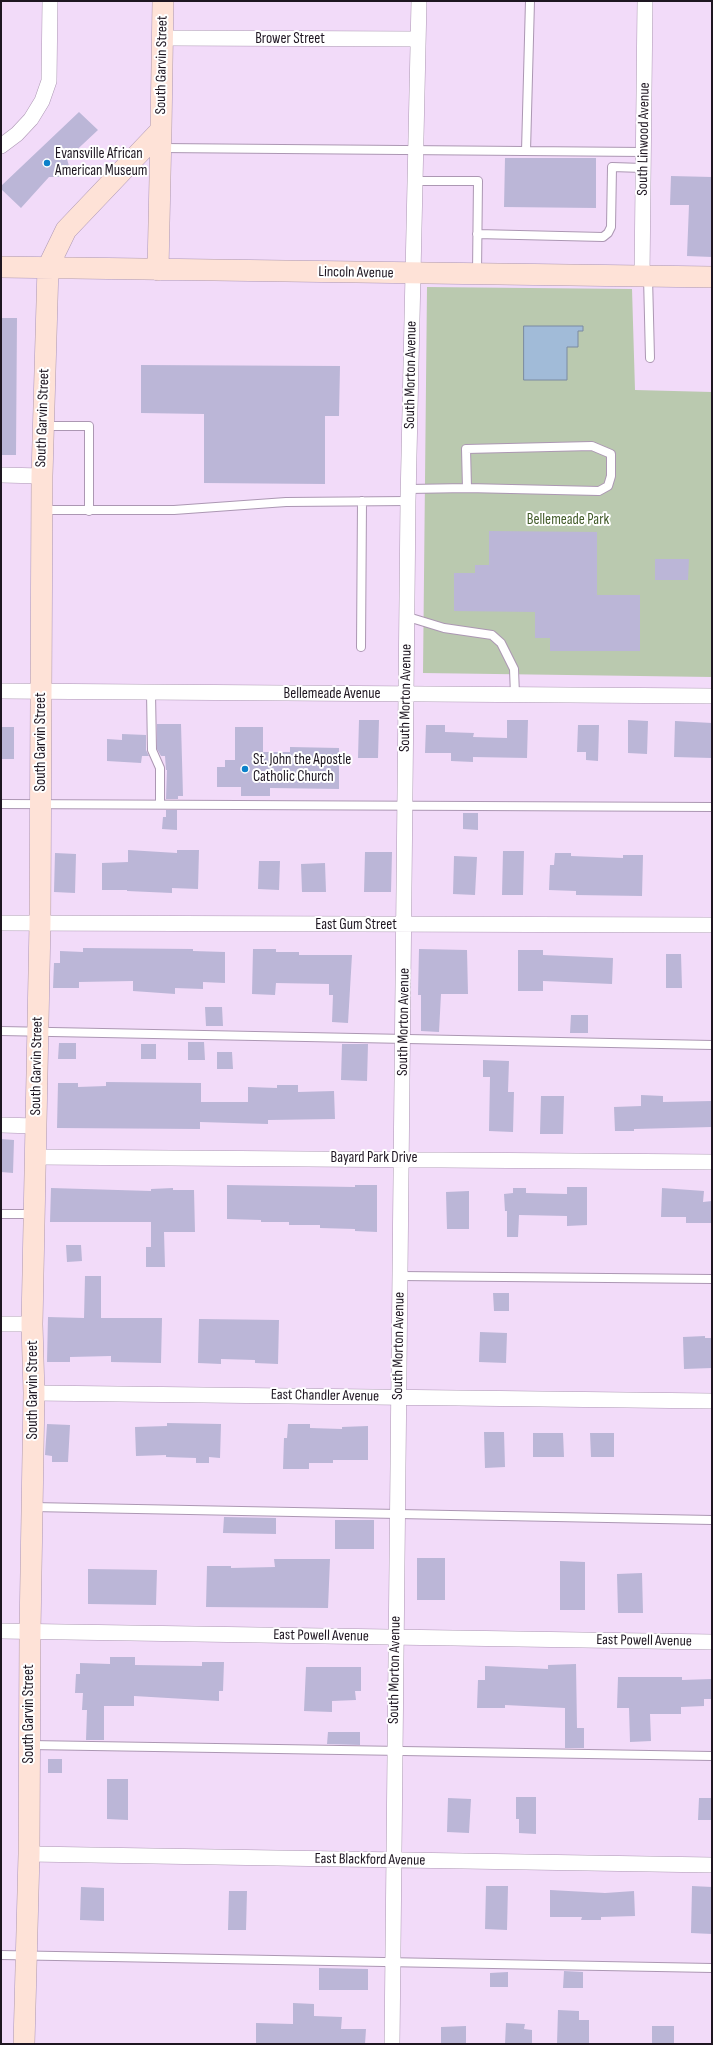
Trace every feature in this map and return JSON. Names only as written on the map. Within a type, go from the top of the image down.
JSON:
[{"type":"street","points":[[1,146],[17,134],[31,118],[42,101],[49,81],[50,1]]},
{"type":"street","name":"South Garvin Street","points":[[158,270],[163,1]]},
{"type":"street","name":"South Morton Avenue","points":[[392,2044],[397,1397],[402,1158],[409,495],[419,1]]},
{"type":"street","name":"South Linwood Avenue","points":[[645,1],[643,168],[645,277]]},
{"type":"street","name":"Brower Street","points":[[162,38],[418,38]]},
{"type":"street","name":"South Garvin Street","points":[[24,2044],[29,1854],[30,1632],[34,1393],[32,1324],[40,923],[42,476],[48,267],[66,230],[161,139]]},
{"type":"street","name":"Lincoln Avenue","points":[[1,267],[476,275],[712,277]]},
{"type":"street","points":[[1,475],[42,476]]},
{"type":"street","name":"Bellemeade Avenue","points":[[1,691],[712,696]]},
{"type":"street","name":"East Gum Street","points":[[1,923],[712,925]]},
{"type":"street","points":[[1,1125],[36,1126]]},
{"type":"street","name":"Bayard Park Drive","points":[[36,1157],[402,1158],[712,1162]]},
{"type":"street","points":[[1,1324],[32,1324]]},
{"type":"street","name":"East Chandler Avenue","points":[[34,1393],[712,1401]]},
{"type":"street","name":"East Powell Avenue","points":[[1,1631],[712,1642]]},
{"type":"street","name":"East Blackford Avenue","points":[[29,1854],[712,1865]]},
{"type":"lane","points":[[526,151],[530,1]]},
{"type":"lane","points":[[161,139],[416,150],[644,152]]},
{"type":"lane","points":[[477,234],[603,237],[608,233],[611,227],[612,167],[643,168]]},
{"type":"lane","points":[[416,181],[478,181],[476,275]]},
{"type":"lane","points":[[645,277],[650,358]]},
{"type":"lane","points":[[43,426],[89,426],[89,511]]},
{"type":"lane","points":[[42,510],[174,510],[286,502],[362,500],[467,488],[599,491],[608,486],[611,476],[611,454],[592,446],[466,449],[467,488]]},
{"type":"lane","points":[[361,647],[362,500]]},
{"type":"lane","points":[[408,617],[444,628],[492,635],[501,643],[514,669],[515,695]]},
{"type":"lane","points":[[151,693],[152,750],[160,768],[160,804]]},
{"type":"lane","points":[[1,804],[712,807]]},
{"type":"lane","points":[[1,1031],[712,1045]]},
{"type":"lane","points":[[1,1214],[35,1214]]},
{"type":"lane","points":[[400,1276],[712,1279]]},
{"type":"lane","points":[[32,1507],[712,1520]]},
{"type":"lane","points":[[29,1745],[712,1756]]},
{"type":"lane","points":[[1,1955],[26,1954],[392,1963],[712,1968]]},
{"type":"green space","name":"Bellemeade Park","points":[[427,287],[632,289],[635,390],[712,392],[712,677],[423,673]]},
{"type":"water","points":[[524,326],[583,326],[583,331],[578,331],[578,347],[567,347],[567,380],[524,380]]},
{"type":"building","name":"Evansville African American Museum","points":[[79,112],[98,130],[67,159],[69,166],[66,173],[60,177],[49,177],[21,208],[1,189],[1,186]]},
{"type":"building","points":[[505,158],[596,158],[596,208],[504,207]]},
{"type":"building","points":[[671,176],[712,177],[712,257],[687,256],[689,205],[670,205]]},
{"type":"building","points":[[1,318],[17,318],[16,455],[1,455]]},
{"type":"building","points":[[141,365],[340,366],[339,416],[325,416],[325,484],[204,483],[204,414],[141,413]]},
{"type":"building","points":[[489,531],[597,532],[597,595],[640,595],[640,651],[550,651],[550,638],[535,638],[535,612],[454,611],[454,573],[475,573],[475,565],[489,565]]},
{"type":"building","points":[[655,559],[689,559],[688,580],[655,580]]},
{"type":"building","points":[[359,720],[379,720],[378,758],[358,758]]},
{"type":"building","points":[[507,720],[528,720],[527,758],[473,757],[473,762],[451,761],[451,753],[425,753],[426,725],[445,725],[445,732],[474,733],[473,737],[507,738]]},
{"type":"building","points":[[628,720],[648,721],[647,754],[628,753]]},
{"type":"building","points":[[675,721],[712,723],[712,758],[674,757]]},
{"type":"building","points":[[157,724],[181,724],[183,796],[178,796],[178,799],[166,799],[167,770],[165,756],[161,756],[157,749]]},
{"type":"building","points":[[578,725],[599,725],[598,761],[586,760],[586,752],[577,752]]},
{"type":"building","points":[[1,727],[14,727],[14,759],[1,759]]},
{"type":"building","points":[[235,727],[263,727],[263,752],[290,752],[290,747],[339,748],[339,789],[270,788],[270,796],[241,796],[241,787],[217,787],[217,767],[225,767],[225,760],[235,760]]},
{"type":"building","points":[[122,734],[146,735],[146,750],[149,756],[142,756],[141,763],[107,761],[107,739],[122,740]]},
{"type":"building","points":[[166,810],[177,810],[177,830],[162,829],[163,817],[166,817]]},
{"type":"building","points":[[463,813],[478,813],[478,830],[463,829]]},
{"type":"building","points":[[128,850],[177,853],[177,850],[199,850],[198,889],[172,888],[172,893],[102,890],[102,863],[128,862]]},
{"type":"building","points":[[503,851],[524,851],[523,895],[502,895]]},
{"type":"building","points":[[365,852],[392,852],[391,892],[364,892]]},
{"type":"building","points":[[55,853],[76,854],[75,893],[54,892]]},
{"type":"building","points":[[555,853],[571,853],[571,856],[623,858],[623,855],[643,855],[642,896],[576,895],[576,891],[549,890],[550,865],[554,865]]},
{"type":"building","points":[[454,856],[477,857],[475,895],[453,894]]},
{"type":"building","points":[[259,861],[280,861],[279,890],[258,889]]},
{"type":"building","points":[[325,863],[326,892],[302,892],[301,864]]},
{"type":"building","points":[[83,948],[193,949],[193,951],[225,952],[225,983],[203,982],[203,989],[175,988],[175,994],[133,991],[133,981],[79,982],[79,988],[53,988],[54,963],[60,963],[60,951],[83,952]]},
{"type":"building","points":[[253,949],[276,949],[276,952],[299,952],[299,955],[352,955],[348,1023],[332,1022],[333,995],[329,995],[329,984],[276,983],[275,995],[252,994]]},
{"type":"building","points":[[419,949],[467,950],[468,994],[441,994],[439,1032],[421,1031],[421,995],[418,995]]},
{"type":"building","points":[[518,950],[543,950],[543,955],[613,958],[612,984],[543,981],[543,991],[518,991]]},
{"type":"building","points":[[666,954],[681,954],[682,988],[666,988]]},
{"type":"building","points":[[205,1007],[222,1007],[223,1026],[206,1026]]},
{"type":"building","points":[[571,1015],[588,1015],[588,1033],[570,1033]]},
{"type":"building","points":[[188,1042],[204,1042],[205,1060],[188,1060]]},
{"type":"building","points":[[59,1043],[76,1043],[76,1059],[58,1059]]},
{"type":"building","points":[[141,1044],[156,1044],[156,1059],[141,1059]]},
{"type":"building","points":[[342,1044],[368,1044],[367,1081],[341,1080]]},
{"type":"building","points":[[217,1052],[232,1052],[233,1069],[217,1069]]},
{"type":"building","points":[[483,1060],[509,1061],[508,1092],[514,1092],[513,1132],[489,1131],[490,1077],[483,1077]]},
{"type":"building","points":[[106,1082],[201,1083],[201,1102],[248,1102],[248,1087],[277,1088],[277,1085],[298,1085],[298,1092],[334,1091],[335,1119],[268,1120],[268,1124],[200,1122],[200,1129],[57,1128],[58,1083],[78,1083],[78,1087],[106,1086]]},
{"type":"building","points":[[641,1095],[663,1096],[663,1102],[712,1101],[712,1127],[634,1129],[634,1131],[615,1131],[614,1107],[641,1106]]},
{"type":"building","points":[[541,1096],[564,1096],[563,1134],[540,1134]]},
{"type":"building","points":[[1,1139],[14,1140],[13,1173],[1,1172]]},
{"type":"building","points":[[227,1185],[355,1187],[355,1185],[377,1185],[377,1232],[355,1231],[355,1229],[320,1228],[320,1225],[289,1225],[289,1222],[261,1222],[261,1220],[227,1219]]},
{"type":"building","points":[[567,1187],[587,1187],[587,1225],[567,1226],[567,1216],[519,1215],[518,1237],[507,1237],[507,1211],[505,1211],[504,1194],[513,1193],[513,1188],[526,1188],[526,1193],[567,1194]]},
{"type":"building","points":[[51,1188],[151,1191],[151,1189],[173,1188],[173,1190],[194,1190],[195,1232],[164,1232],[165,1267],[146,1267],[146,1247],[151,1247],[151,1222],[50,1222]]},
{"type":"building","points":[[662,1188],[704,1191],[703,1202],[712,1201],[712,1223],[686,1223],[686,1217],[661,1217]]},
{"type":"building","points":[[469,1191],[469,1229],[447,1229],[446,1192]]},
{"type":"building","points":[[66,1245],[81,1245],[82,1261],[67,1262]]},
{"type":"building","points":[[85,1276],[101,1276],[101,1318],[162,1318],[161,1363],[111,1362],[111,1356],[70,1357],[70,1362],[47,1362],[48,1317],[84,1318]]},
{"type":"building","points":[[493,1293],[509,1293],[509,1311],[494,1311]]},
{"type":"building","points":[[199,1319],[279,1320],[278,1364],[255,1363],[255,1360],[221,1359],[221,1364],[198,1363]]},
{"type":"building","points":[[480,1332],[507,1333],[506,1363],[479,1362]]},
{"type":"building","points":[[705,1336],[705,1338],[712,1338],[712,1368],[684,1369],[683,1337]]},
{"type":"building","points":[[167,1423],[221,1424],[220,1458],[209,1457],[209,1463],[196,1463],[196,1458],[166,1457],[166,1455],[136,1456],[135,1427],[167,1426]]},
{"type":"building","points":[[47,1424],[70,1425],[68,1462],[52,1462],[52,1456],[45,1455]]},
{"type":"building","points":[[288,1424],[310,1424],[310,1428],[342,1429],[342,1427],[368,1426],[368,1460],[333,1460],[333,1463],[309,1463],[309,1469],[283,1469],[284,1438],[287,1438]]},
{"type":"building","points":[[484,1432],[504,1432],[505,1467],[485,1468]]},
{"type":"building","points":[[533,1433],[563,1433],[564,1457],[533,1457]]},
{"type":"building","points":[[590,1433],[614,1433],[614,1457],[591,1457]]},
{"type":"building","points":[[224,1517],[276,1518],[276,1534],[223,1533]]},
{"type":"building","points":[[335,1520],[374,1520],[374,1549],[335,1549]]},
{"type":"building","points":[[417,1558],[445,1558],[445,1600],[417,1600]]},
{"type":"building","points":[[274,1559],[330,1559],[328,1608],[206,1607],[207,1566],[231,1566],[231,1568],[275,1567]]},
{"type":"building","points":[[560,1561],[585,1562],[585,1610],[560,1610]]},
{"type":"building","points":[[88,1569],[157,1570],[156,1605],[88,1604]]},
{"type":"building","points":[[642,1573],[643,1613],[618,1613],[617,1574]]},
{"type":"building","points":[[110,1657],[135,1657],[135,1665],[202,1666],[202,1662],[224,1662],[223,1691],[219,1691],[219,1701],[134,1696],[134,1706],[104,1706],[104,1740],[86,1740],[87,1710],[82,1710],[83,1693],[75,1693],[76,1674],[80,1674],[80,1663],[110,1664]]},
{"type":"building","points":[[576,1664],[577,1728],[584,1728],[584,1748],[565,1748],[565,1708],[505,1705],[505,1708],[477,1708],[478,1680],[485,1680],[485,1666],[548,1669],[548,1665]]},
{"type":"building","points":[[306,1667],[361,1667],[361,1691],[355,1691],[356,1700],[332,1701],[332,1712],[304,1711]]},
{"type":"building","points":[[618,1677],[682,1677],[682,1680],[712,1679],[712,1699],[704,1699],[704,1706],[681,1707],[681,1714],[650,1714],[651,1741],[630,1742],[629,1708],[617,1708]]},
{"type":"building","points":[[328,1732],[360,1732],[360,1745],[327,1744]]},
{"type":"building","points":[[48,1759],[62,1759],[62,1773],[48,1773]]},
{"type":"building","points":[[107,1779],[128,1779],[128,1820],[107,1819]]},
{"type":"building","points":[[516,1797],[536,1797],[536,1834],[519,1833],[519,1819],[516,1819]]},
{"type":"building","points":[[448,1798],[471,1799],[469,1833],[447,1832]]},
{"type":"building","points":[[699,1798],[712,1798],[712,1820],[698,1820]]},
{"type":"building","points":[[486,1886],[508,1886],[507,1930],[485,1929]]},
{"type":"building","points":[[692,1886],[712,1887],[712,1934],[691,1933]]},
{"type":"building","points":[[81,1887],[104,1888],[104,1921],[80,1920]]},
{"type":"building","points":[[550,1890],[605,1893],[634,1891],[635,1916],[601,1917],[601,1920],[581,1920],[582,1917],[550,1917]]},
{"type":"building","points":[[229,1891],[247,1891],[246,1930],[228,1930]]},
{"type":"building","points":[[319,1968],[368,1969],[368,1990],[319,1990]]},
{"type":"building","points":[[564,1971],[583,1972],[583,1988],[563,1988]]},
{"type":"building","points":[[508,1972],[508,1987],[490,1987],[490,1973]]},
{"type":"building","points":[[293,2003],[314,2004],[314,2016],[342,2017],[341,2029],[366,2029],[365,2044],[256,2044],[256,2023],[293,2024]]},
{"type":"building","points":[[558,2010],[579,2011],[579,2020],[589,2020],[589,2044],[557,2044]]},
{"type":"building","points":[[506,2023],[525,2024],[524,2029],[532,2030],[532,2044],[505,2044]]},
{"type":"building","points":[[466,2026],[466,2044],[441,2044],[441,2027]]},
{"type":"building","points":[[652,2026],[674,2026],[674,2044],[652,2044]]},
{"type":"place","name":"Evansville African American Museum","points":[[47,163]]},
{"type":"place","name":"St. John the Apostle Catholic Church","points":[[245,769]]}]
